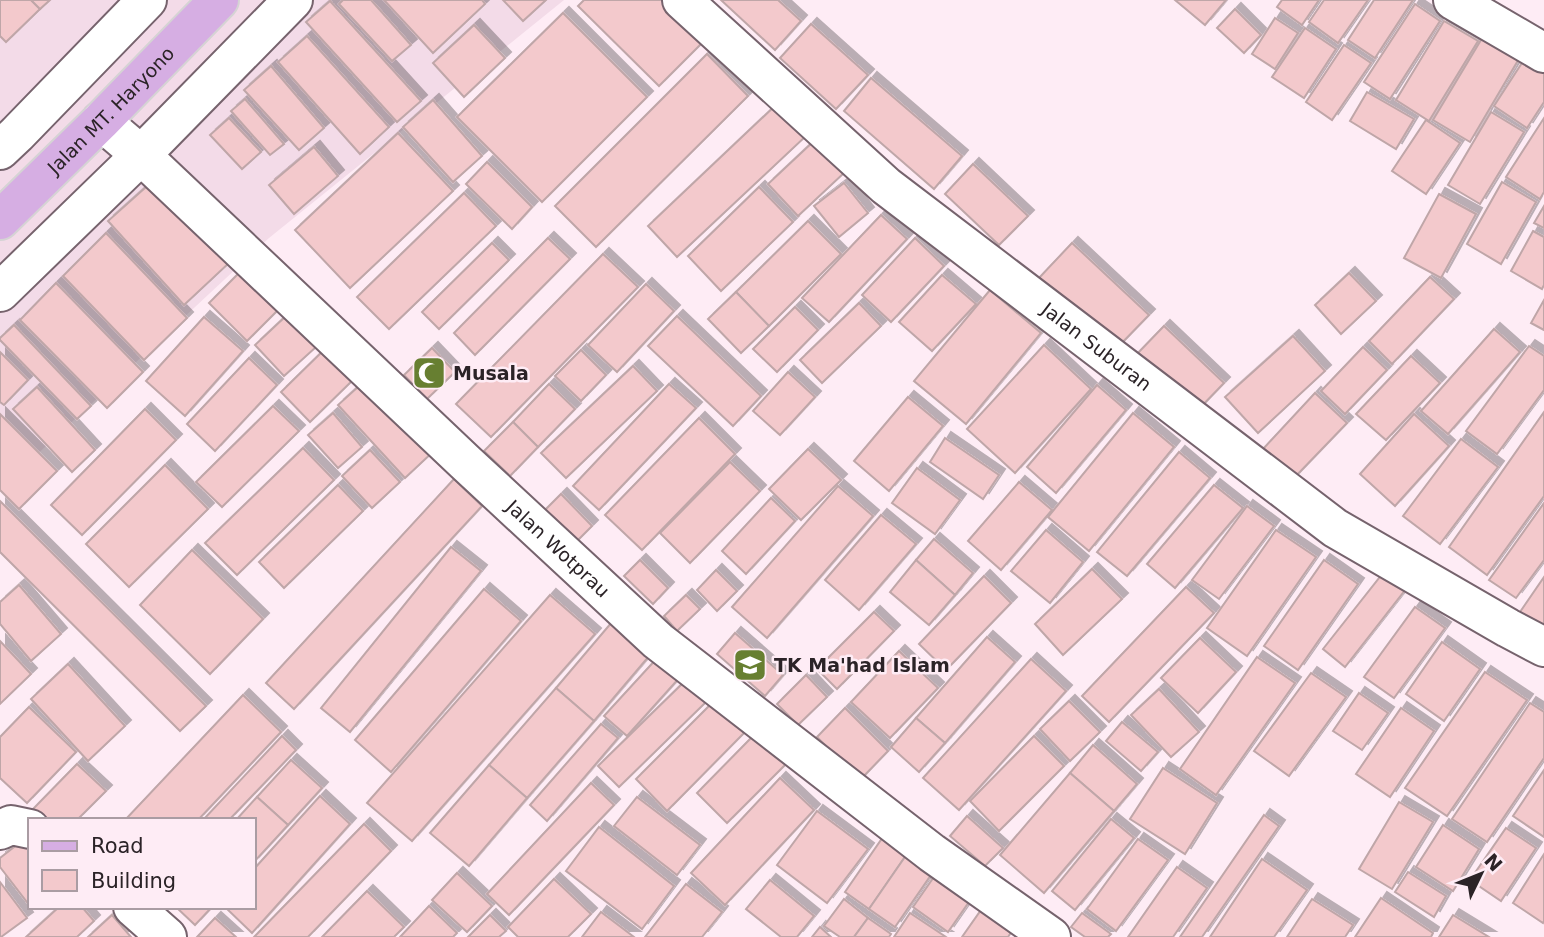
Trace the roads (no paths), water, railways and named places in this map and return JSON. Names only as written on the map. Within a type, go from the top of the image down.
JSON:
[{"type":"main road","name":"Jalan MT. Haryono","points":[[0,220],[219,0]]},
{"type":"street","points":[[53,168],[6,134],[147,0]]},
{"type":"street","points":[[0,292],[141,155],[293,0]]},
{"type":"street","name":"Jalan Suburan","points":[[682,0],[886,186],[1335,528],[1544,647]]},
{"type":"street","points":[[1453,0],[1544,53]]},
{"type":"street","name":"Jalan Wotprau","points":[[101,121],[141,155],[658,641],[932,853],[1051,937]]},
{"type":"street","points":[[0,830],[11,825],[28,829]]},
{"type":"street","points":[[135,909],[167,937]]},
{"type":"place","name":"Musala","points":[[429,373]]},
{"type":"place","name":"TK Ma'had Islam","points":[[750,665]]}]
